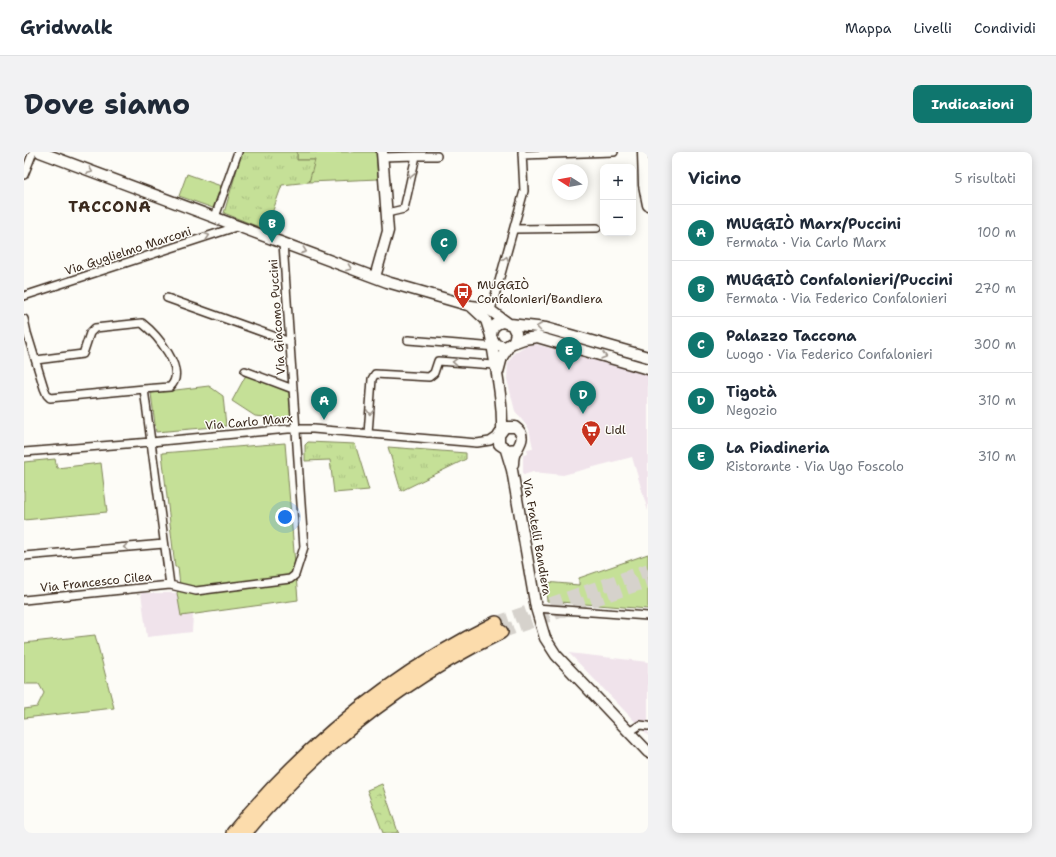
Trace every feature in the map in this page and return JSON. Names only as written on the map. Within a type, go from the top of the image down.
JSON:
[{"type":"highway","points":[[233,833],[284,776],[319,742],[356,711],[421,665],[499,627],[428,671],[361,719],[299,774],[245,833]]},
{"type":"street","points":[[24,175],[33,152]]},
{"type":"street","points":[[40,152],[60,155],[282,243],[375,277],[471,306],[491,310],[510,324],[516,332],[508,345]]},
{"type":"street","points":[[215,217],[238,152]]},
{"type":"street","points":[[491,310],[515,229],[524,191],[522,153],[614,152]]},
{"type":"street","points":[[643,152],[644,185],[648,205]]},
{"type":"street","points":[[375,277],[388,231],[382,154],[437,156]]},
{"type":"street","points":[[387,213],[404,209],[416,156]]},
{"type":"street","name":"Via Guglielmo Marconi","points":[[24,296],[239,226]]},
{"type":"street","points":[[515,229],[597,228]]},
{"type":"street","name":"Via Giacomo Puccini","points":[[282,243],[304,547]]},
{"type":"street","points":[[167,298],[290,342]]},
{"type":"street","points":[[471,306],[486,320],[492,340],[496,345],[508,345],[524,339],[537,337],[648,369]]},
{"type":"street","points":[[24,319],[36,360],[47,395],[50,398],[170,387],[173,382],[175,365],[172,358],[142,323],[95,328],[90,333],[83,354],[36,360]]},
{"type":"street","points":[[492,340],[492,329],[497,324],[504,322],[510,324],[537,326],[648,357]]},
{"type":"street","points":[[408,340],[492,340]]},
{"type":"street","name":"Via Fratelli Bandiera","points":[[492,340],[494,365],[503,411],[498,440],[504,449],[512,470],[536,608],[545,638],[556,655],[648,752]]},
{"type":"street","name":"Via Fratelli Bandiera","points":[[497,376],[500,362],[508,345]]},
{"type":"street","points":[[368,434],[372,379],[375,374],[429,377],[434,373],[438,361],[494,365]]},
{"type":"street","name":"Via Giacomo Puccini","points":[[245,371],[293,389]]},
{"type":"street","points":[[144,389],[170,585]]},
{"type":"street","name":"Via Fratelli Bandiera","points":[[503,411],[517,428],[522,438],[522,442],[516,449],[512,470]]},
{"type":"street","points":[[500,432],[509,426],[517,428]]},
{"type":"street","name":"Via Carlo Marx","points":[[24,452],[151,442],[296,428],[477,443],[504,449]]},
{"type":"street","name":"Via Carlo Marx","points":[[477,443],[490,441],[500,432]]},
{"type":"street","points":[[504,449],[516,449]]},
{"type":"street","points":[[24,556],[164,544]]},
{"type":"street","name":"Via Francesco Cilea","points":[[24,600],[170,585],[196,591],[290,579],[295,576],[304,547]]},
{"type":"street","name":"Via Fratelli Bandiera","points":[[536,608],[648,616]]},
{"type":"street","points":[[629,732],[640,725],[648,726]]},
{"type":"shaded area","points":[[535,344],[648,375],[648,511],[632,457],[563,475],[533,472],[523,475],[523,455],[528,454],[527,449],[533,448],[529,429],[515,411],[507,379],[508,363],[514,353],[525,346]]},
{"type":"shaded area","points":[[141,593],[177,593],[181,616],[193,615],[192,632],[147,637]]},
{"type":"shaded area","points":[[569,653],[648,662],[648,736],[646,733]]},
{"type":"green space","points":[[242,152],[297,152],[297,160],[315,160],[309,182],[282,185],[266,230],[224,213]]},
{"type":"green space","points":[[297,152],[376,152],[378,179],[309,182],[314,160],[297,160]]},
{"type":"green space","points":[[187,174],[221,186],[213,208],[179,196]]},
{"type":"green space","points":[[246,375],[289,392],[291,416],[287,419],[255,416],[232,401]]},
{"type":"green space","points":[[209,386],[223,396],[226,426],[156,432],[151,393]]},
{"type":"green space","points":[[308,442],[355,444],[369,490],[334,493],[330,460],[305,461],[305,445]]},
{"type":"green space","points":[[285,443],[298,600],[181,616],[177,593],[180,586],[178,567],[175,567],[162,453]]},
{"type":"green space","points":[[388,447],[466,453],[466,459],[401,491]]},
{"type":"green space","points":[[55,459],[57,468],[101,463],[107,512],[24,520],[24,462]]},
{"type":"green space","points":[[648,554],[648,609],[547,601],[545,582],[579,585],[579,578]]},
{"type":"green space","points":[[95,635],[114,708],[24,718],[24,709],[37,707],[44,693],[39,684],[24,684],[24,643]]},
{"type":"green space","points":[[382,784],[399,833],[383,833],[367,790]]},
{"type":"tunnel","points":[[496,623],[648,570]]},
{"type":"tunnel","points":[[501,632],[648,581]]},
{"type":"place","name":"MUGGIÒ Confalonieri/Puccini","points":[[272,243]]},
{"type":"place","name":"Palazzo Taccona","points":[[444,262]]},
{"type":"place","name":"MUGGIÒ Confalonieri/Bandiera","points":[[463,309]]},
{"type":"place","name":"La Piadineria","points":[[569,370]]},
{"type":"place","name":"Tigotà","points":[[583,414]]},
{"type":"place","name":"MUGGIÒ Marx/Puccini","points":[[324,420]]},
{"type":"place","name":"Lidl","points":[[591,447]]},
{"type":"district","name":"TACCONA","points":[[110,206]]}]
